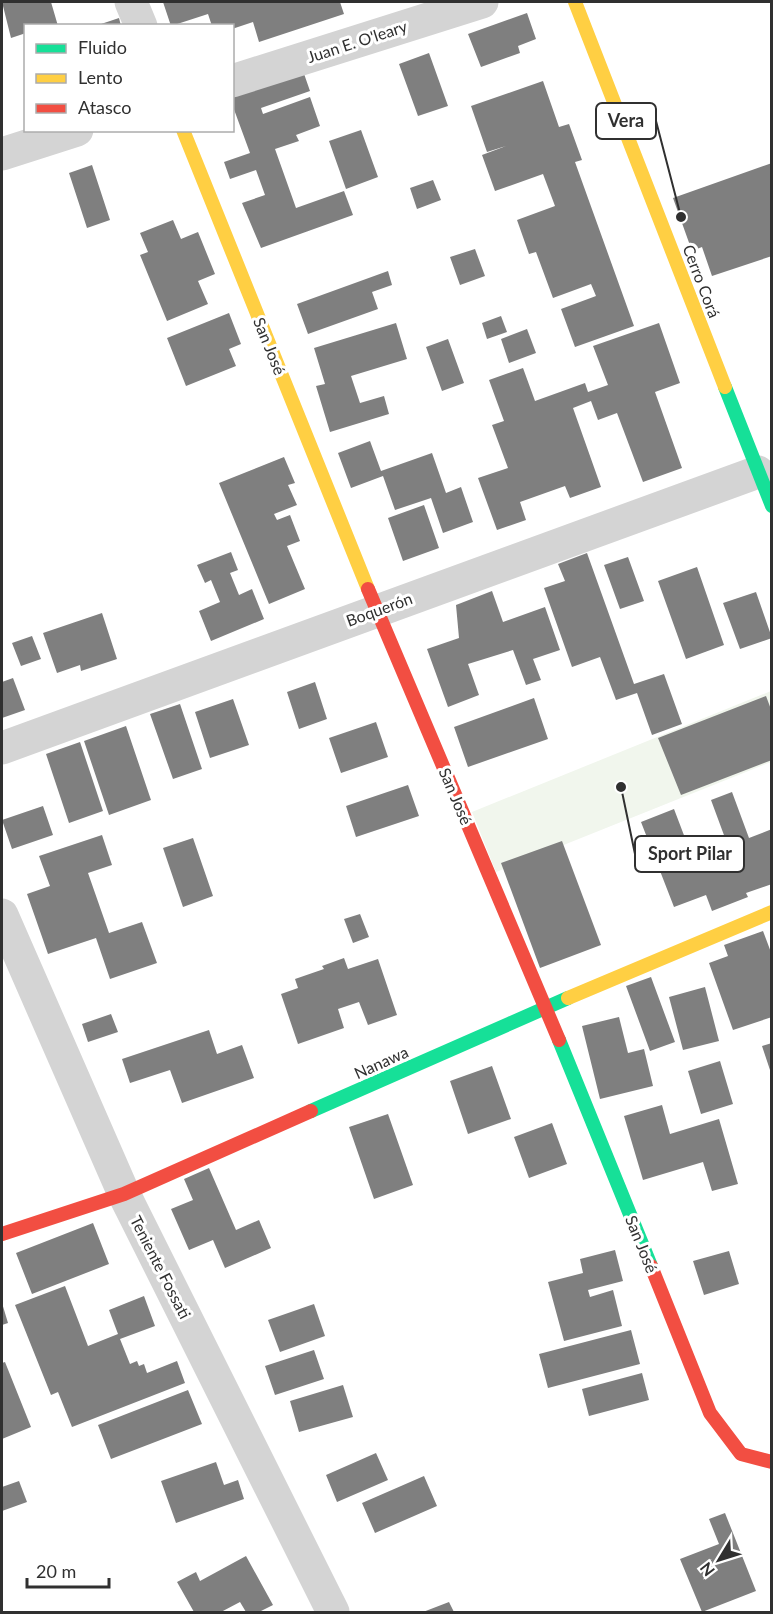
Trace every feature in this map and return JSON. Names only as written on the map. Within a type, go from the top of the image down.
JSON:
[{"type":"street","points":[[131,2],[140,24]]},
{"type":"street","name":"Juan E. O'leary","points":[[234,80],[482,2]]},
{"type":"street","name":"Cerro Corá","points":[[575,2],[771,506]]},
{"type":"street","points":[[2,154],[71,132]]},
{"type":"street","name":"San José","points":[[184,132],[377,610],[546,1007],[710,1413],[741,1454],[771,1462]]},
{"type":"street","name":"Boquerón","points":[[2,748],[758,472]]},
{"type":"street","name":"Nanawa","points":[[2,1234],[124,1194],[546,1007],[771,912]]},
{"type":"street","name":"Teniente Fossati","points":[[2,915],[124,1194],[333,1612]]},
{"type":"shaded area","points":[[771,691],[771,762],[496,872],[472,812]]},
{"type":"building","points":[[2,2],[51,2],[57,24],[24,24],[24,34],[11,38]]},
{"type":"building","points":[[163,2],[340,2],[344,14],[259,42],[253,22],[234,28],[234,24],[211,24],[208,14],[170,24]]},
{"type":"building","points":[[527,13],[536,39],[518,46],[520,53],[481,67],[468,34]]},
{"type":"building","points":[[119,18],[120,24],[101,24]]},
{"type":"building","points":[[429,53],[448,106],[418,116],[399,64]]},
{"type":"building","points":[[302,68],[310,91],[261,108],[263,114],[310,97],[320,126],[296,135],[299,141],[275,149],[296,208],[344,191],[353,215],[261,248],[242,203],[265,195],[256,170],[230,179],[224,162],[250,153],[234,109],[234,91]]},
{"type":"building","points":[[543,81],[559,127],[569,124],[582,160],[575,162],[634,326],[575,347],[561,309],[596,296],[591,284],[553,298],[536,252],[529,254],[517,220],[555,206],[543,174],[495,191],[482,155],[506,146],[487,152],[471,106]]},
{"type":"building","points":[[361,130],[378,177],[346,189],[329,141]]},
{"type":"building","points":[[772,163],[772,256],[712,276],[702,247],[692,251],[673,198]]},
{"type":"building","points":[[92,165],[110,220],[87,228],[69,173]]},
{"type":"building","points":[[433,180],[441,200],[417,209],[410,188]]},
{"type":"building","points":[[173,220],[181,239],[198,232],[215,274],[198,281],[208,304],[167,321],[140,255],[148,252],[140,233]]},
{"type":"building","points":[[475,249],[485,276],[460,285],[450,257]]},
{"type":"building","points":[[388,271],[392,285],[372,292],[378,309],[308,334],[297,304]]},
{"type":"building","points":[[229,313],[241,344],[229,349],[236,366],[186,386],[167,338]]},
{"type":"building","points":[[501,316],[507,332],[487,339],[482,323]]},
{"type":"building","points":[[396,323],[407,359],[351,376],[360,403],[384,396],[389,414],[330,432],[316,386],[325,384],[314,348]]},
{"type":"building","points":[[659,323],[680,383],[655,392],[682,468],[643,482],[617,413],[598,420],[591,401],[573,408],[601,487],[570,498],[565,486],[520,502],[526,520],[497,530],[478,478],[508,468],[492,425],[504,421],[489,380],[523,368],[535,401],[585,383],[588,392],[608,385],[593,346]]},
{"type":"building","points":[[527,329],[536,353],[509,363],[501,339]]},
{"type":"building","points":[[448,339],[464,383],[442,391],[426,347]]},
{"type":"building","points":[[370,441],[381,471],[432,453],[446,493],[461,487],[473,522],[443,533],[431,498],[395,510],[383,476],[351,488],[338,453]]},
{"type":"building","points":[[284,457],[295,483],[288,485],[297,505],[274,514],[277,520],[290,515],[300,541],[287,546],[305,589],[269,604],[219,483]]},
{"type":"building","points":[[424,505],[439,548],[403,561],[388,518]]},
{"type":"building","points":[[231,552],[238,570],[230,573],[239,595],[252,589],[264,619],[211,641],[199,611],[220,602],[211,580],[205,583],[197,565]]},
{"type":"building","points":[[587,553],[634,684],[664,674],[682,724],[652,735],[637,693],[616,700],[600,657],[572,667],[544,588],[565,581],[558,564]]},
{"type":"building","points":[[628,557],[644,601],[620,609],[604,565]]},
{"type":"building","points":[[697,567],[724,645],[686,659],[658,581]]},
{"type":"building","points":[[492,591],[503,622],[545,607],[560,650],[533,659],[541,680],[526,685],[513,650],[468,664],[479,695],[448,707],[427,649],[459,638],[456,605]]},
{"type":"building","points":[[756,592],[772,638],[740,649],[723,603]]},
{"type":"building","points":[[102,613],[117,659],[81,671],[80,665],[57,673],[43,633]]},
{"type":"building","points":[[32,636],[41,659],[21,666],[12,643]]},
{"type":"building","points":[[13,678],[25,710],[2,718],[2,682]]},
{"type":"building","points":[[315,682],[327,719],[299,729],[287,692]]},
{"type":"building","points":[[766,696],[772,712],[772,760],[681,795],[658,738]]},
{"type":"building","points":[[534,698],[548,739],[468,767],[454,727]]},
{"type":"building","points":[[233,699],[249,745],[210,758],[195,712]]},
{"type":"building","points":[[180,704],[202,769],[173,779],[150,714]]},
{"type":"building","points":[[376,722],[388,757],[341,773],[329,738]]},
{"type":"building","points":[[126,726],[151,800],[109,815],[84,741]]},
{"type":"building","points":[[80,742],[103,811],[69,823],[46,754]]},
{"type":"building","points":[[408,785],[419,816],[356,837],[346,806]]},
{"type":"building","points":[[732,792],[749,838],[772,829],[772,884],[746,893],[748,897],[712,911],[706,895],[674,907],[641,822],[674,809],[693,859],[728,846],[711,800]]},
{"type":"building","points":[[43,806],[53,835],[12,849],[2,820]]},
{"type":"building","points":[[102,835],[112,865],[88,873],[109,933],[142,922],[157,963],[110,979],[96,938],[48,954],[27,894],[50,886],[39,856]]},
{"type":"building","points":[[193,838],[213,896],[183,907],[163,848]]},
{"type":"building","points":[[562,841],[601,945],[540,968],[501,863]]},
{"type":"building","points":[[360,914],[369,937],[353,943],[344,919]]},
{"type":"building","points":[[763,931],[772,955],[772,1017],[733,1030],[709,963],[728,956],[724,945]]},
{"type":"building","points":[[344,958],[348,969],[378,959],[397,1015],[368,1025],[359,1002],[338,1009],[344,1028],[298,1044],[281,994],[298,988],[295,979],[324,969],[322,966]]},
{"type":"building","points":[[651,977],[675,1042],[650,1051],[626,986]]},
{"type":"building","points":[[705,987],[719,1041],[683,1050],[669,997]]},
{"type":"building","points":[[111,1014],[118,1032],[88,1042],[82,1024]]},
{"type":"building","points":[[619,1017],[628,1053],[644,1049],[653,1086],[600,1099],[582,1026]]},
{"type":"building","points":[[209,1030],[217,1054],[242,1045],[254,1078],[182,1103],[170,1070],[130,1083],[122,1059]]},
{"type":"building","points":[[772,1043],[772,1073],[771,1073],[762,1046]]},
{"type":"building","points":[[720,1061],[733,1104],[701,1114],[688,1071]]},
{"type":"building","points":[[492,1066],[511,1119],[468,1134],[450,1081]]},
{"type":"building","points":[[662,1105],[670,1134],[719,1119],[738,1184],[712,1191],[703,1162],[643,1180],[624,1116]]},
{"type":"building","points":[[388,1114],[413,1185],[374,1199],[349,1127]]},
{"type":"building","points":[[552,1123],[567,1164],[529,1178],[514,1137]]},
{"type":"building","points":[[209,1168],[236,1230],[259,1220],[271,1248],[225,1268],[213,1240],[189,1250],[171,1209],[193,1200],[184,1179]]},
{"type":"building","points":[[93,1223],[109,1264],[32,1294],[16,1253]]},
{"type":"building","points":[[615,1250],[623,1281],[588,1290],[590,1297],[613,1290],[622,1326],[564,1341],[548,1282],[583,1273],[580,1259]]},
{"type":"building","points":[[729,1251],[739,1284],[704,1295],[693,1261]]},
{"type":"building","points":[[65,1286],[88,1346],[118,1334],[109,1310],[144,1296],[155,1326],[120,1339],[130,1364],[137,1361],[139,1366],[144,1364],[147,1373],[177,1361],[185,1383],[72,1427],[58,1392],[51,1395],[15,1305]]},
{"type":"building","points":[[2,1303],[8,1323],[2,1325]]},
{"type":"building","points":[[314,1304],[325,1336],[280,1352],[268,1320]]},
{"type":"building","points":[[631,1330],[640,1364],[548,1388],[539,1354]]},
{"type":"building","points":[[314,1350],[324,1379],[275,1395],[265,1366]]},
{"type":"building","points":[[5,1362],[31,1427],[2,1439],[2,1363]]},
{"type":"building","points":[[642,1373],[649,1400],[589,1416],[582,1389]]},
{"type":"building","points":[[343,1385],[353,1417],[299,1432],[290,1401]]},
{"type":"building","points":[[188,1390],[202,1424],[111,1459],[98,1425]]},
{"type":"building","points":[[376,1453],[388,1480],[337,1502],[326,1475]]},
{"type":"building","points":[[216,1462],[224,1485],[238,1480],[244,1499],[176,1523],[161,1481]]},
{"type":"building","points":[[424,1476],[437,1506],[375,1533],[362,1503]]},
{"type":"building","points":[[19,1481],[27,1502],[2,1511],[2,1487]]},
{"type":"building","points":[[725,1513],[756,1591],[702,1612],[680,1559],[719,1544],[709,1519]]},
{"type":"building","points":[[246,1556],[273,1605],[259,1612],[246,1612],[240,1602],[221,1612],[194,1612],[177,1582],[196,1572],[200,1581]]},
{"type":"building","points":[[449,1602],[454,1612],[423,1612]]},
{"type":"traffic: fast","points":[[725,387],[772,506]]},
{"type":"traffic: fast","points":[[311,1111],[568,998]]},
{"type":"traffic: fast","points":[[559,1040],[651,1266]]},
{"type":"traffic: slow","points":[[575,2],[725,387]]},
{"type":"traffic: slow","points":[[184,132],[368,589]]},
{"type":"traffic: slow","points":[[568,998],[772,912]]},
{"type":"traffic: jam","points":[[368,589],[559,1040]]},
{"type":"traffic: jam","points":[[2,1234],[124,1194],[311,1111]]},
{"type":"traffic: jam","points":[[651,1266],[710,1413],[741,1454],[772,1462]]},
{"type":"place","name":"Vera","points":[[681,217]]},
{"type":"place","name":"Sport Pilar","points":[[621,787]]}]
